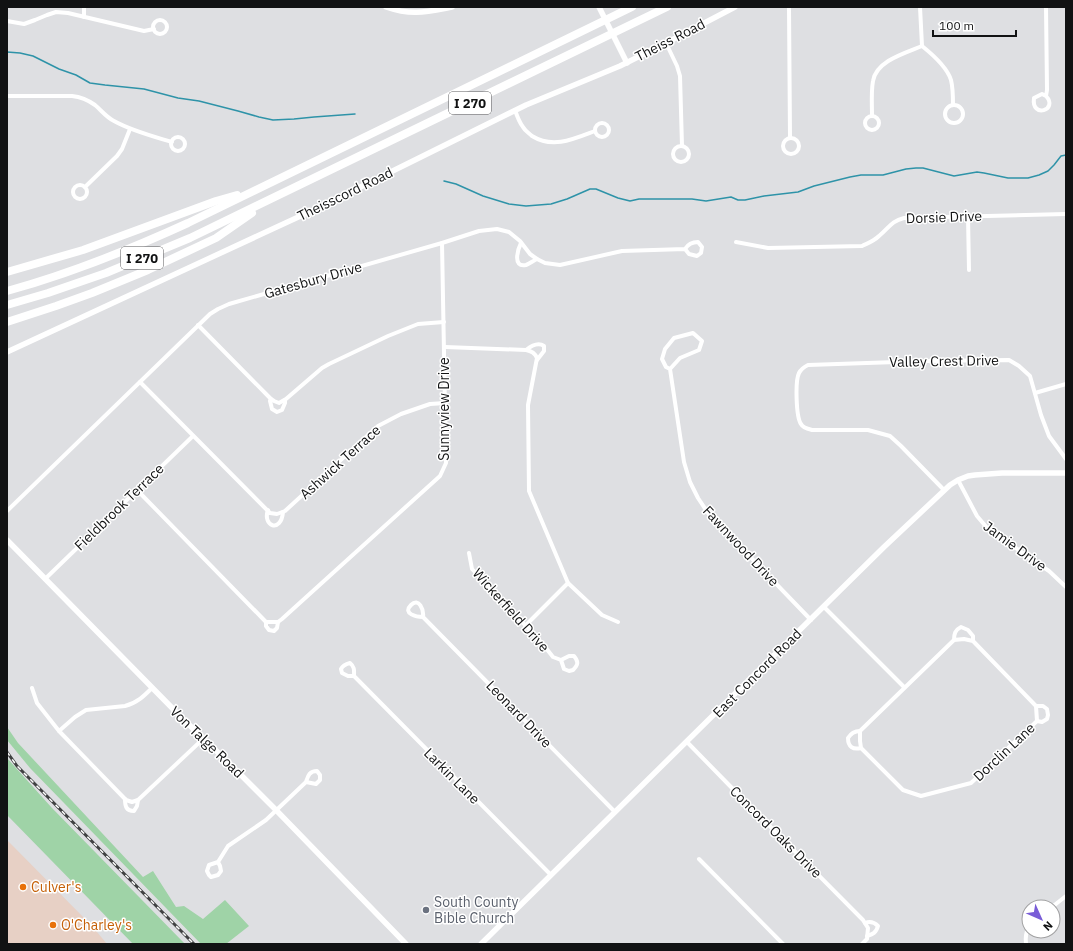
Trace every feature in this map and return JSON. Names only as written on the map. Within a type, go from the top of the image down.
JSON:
[{"type":"highway","name":"I 270","points":[[7,291],[131,248],[181,226],[632,7]]},
{"type":"highway","name":"I 270","points":[[7,305],[77,283],[134,262],[190,238],[667,7]]},
{"type":"highway","points":[[7,272],[83,250],[216,200],[252,192]]},
{"type":"highway","points":[[7,322],[92,293],[186,253],[216,238],[273,199]]},
{"type":"street","points":[[84,7],[84,18]]},
{"type":"street","points":[[386,7],[403,12],[415,13],[452,7]]},
{"type":"street","points":[[599,7],[627,63]]},
{"type":"street","name":"Theiss Road","points":[[627,63],[735,7]]},
{"type":"street","points":[[788,7],[790,138]]},
{"type":"street","points":[[920,7],[922,46],[933,55],[947,72],[951,81],[953,105]]},
{"type":"street","points":[[1046,7],[1046,96],[1049,99],[1049,105],[1043,111],[1035,108],[1033,104],[1034,98],[1042,94],[1046,96]]},
{"type":"street","points":[[7,21],[24,24],[56,12],[144,31],[154,29]]},
{"type":"street","points":[[666,43],[680,76],[682,146]]},
{"type":"street","points":[[872,116],[873,80],[880,66],[922,46]]},
{"type":"street","name":"Theisscord Road","points":[[7,352],[320,207],[515,110],[627,63]]},
{"type":"street","points":[[7,96],[72,96],[82,98],[96,106],[103,114],[112,120],[130,129],[172,142]]},
{"type":"street","points":[[953,105],[957,106],[962,111],[963,115],[962,119],[955,123],[948,121],[945,114],[949,107],[953,105]]},
{"type":"street","points":[[515,110],[523,128],[528,133],[544,141],[562,143],[595,131]]},
{"type":"street","points":[[85,187],[117,156],[122,149],[130,129]]},
{"type":"street","points":[[790,138],[794,138],[799,143],[798,150],[793,154],[789,154],[783,147],[787,139],[790,138]]},
{"type":"street","name":"Dorsie Drive","points":[[736,242],[768,248],[862,246],[880,236],[890,224],[904,218],[1066,214]]},
{"type":"street","points":[[968,216],[969,270]]},
{"type":"street","name":"Gatesbury Drive","points":[[7,512],[198,325],[210,314],[229,304],[479,231],[497,229],[509,232],[530,254],[537,259],[545,263],[560,265],[622,252],[685,249]]},
{"type":"street","name":"Sunnyview Drive","points":[[137,490],[266,622],[266,626],[269,630],[274,631],[278,628],[278,622],[440,476],[446,463],[442,243]]},
{"type":"street","points":[[521,243],[517,252],[518,263],[520,265],[526,265],[537,259]]},
{"type":"street","points":[[198,325],[271,399],[278,403],[285,400],[322,368],[329,364],[388,336],[418,324],[444,322]]},
{"type":"street","name":"Fawnwood Drive","points":[[670,369],[680,358],[699,350],[702,341],[693,333],[674,338],[665,349],[662,359],[666,367],[670,369],[684,462],[690,482],[708,513],[811,620]]},
{"type":"street","points":[[526,350],[534,345],[541,344],[544,346],[544,351],[537,360],[528,405],[529,491],[568,583],[602,615],[618,622]]},
{"type":"street","points":[[445,347],[526,350],[535,354],[537,360]]},
{"type":"street","name":"Valley Crest Drive","points":[[944,490],[890,436],[868,430],[812,430],[801,425],[798,417],[797,383],[802,368],[808,364],[1009,360],[1019,366],[1030,376],[1041,415],[1049,436],[1066,459]]},
{"type":"street","name":"Ashwick Terrace","points":[[140,382],[192,436],[268,510],[266,515],[267,521],[273,525],[279,524],[281,522],[282,512],[378,426],[408,411],[430,404],[445,402]]},
{"type":"street","points":[[1035,393],[1066,384]]},
{"type":"street","points":[[271,399],[270,401],[272,408],[277,412],[282,410],[285,400]]},
{"type":"street","name":"Fieldbrook Terrace","points":[[45,579],[192,436]]},
{"type":"street","name":"East Concord Road","points":[[481,944],[944,490],[958,480],[968,476],[985,474],[1066,473]]},
{"type":"street","name":"Jamie Drive","points":[[958,480],[977,516],[988,529],[1049,571],[1066,587]]},
{"type":"street","points":[[268,510],[270,513],[277,514],[282,512]]},
{"type":"street","name":"Von Talge Road","points":[[7,540],[152,688],[276,810],[406,944]]},
{"type":"street","name":"Wickerfield Drive","points":[[469,553],[472,569],[542,643],[552,657],[561,660]]},
{"type":"street","points":[[525,626],[568,583]]},
{"type":"street","points":[[824,607],[904,688]]},
{"type":"street","name":"Leonard Drive","points":[[423,617],[615,812]]},
{"type":"street","points":[[266,622],[278,622]]},
{"type":"street","name":"Dorclin Lane","points":[[961,627],[968,630],[973,636],[973,641],[1036,706],[1037,722],[971,783],[921,796],[903,790],[861,748],[852,748],[849,745],[848,738],[850,734],[855,731],[860,731],[954,640],[955,631],[961,627]]},
{"type":"street","points":[[954,640],[964,639],[973,641]]},
{"type":"street","name":"Larkin Lane","points":[[354,676],[551,875]]},
{"type":"street","points":[[32,688],[37,703],[59,731],[126,800],[132,802],[138,800],[203,738]]},
{"type":"street","points":[[59,731],[75,717],[86,710],[131,705],[138,701],[152,688]]},
{"type":"street","points":[[1036,706],[1043,706],[1047,709],[1048,715],[1047,719],[1042,722],[1037,722]]},
{"type":"street","points":[[860,731],[861,748]]},
{"type":"street","name":"Concord Oaks Drive","points":[[687,742],[865,923],[874,923],[878,926],[877,931],[867,936],[867,939],[862,944]]},
{"type":"street","points":[[218,862],[228,846],[259,825],[306,782]]},
{"type":"street","points":[[125,799],[127,810],[130,811],[134,811],[138,800]]},
{"type":"street","points":[[699,859],[783,944]]},
{"type":"street","points":[[865,923],[868,928],[867,936]]},
{"type":"shaded area","points":[[7,840],[92,926],[107,944],[7,944]]},
{"type":"green space","points":[[7,727],[18,743],[143,877],[153,871],[176,907],[184,906],[203,919],[225,900],[249,926],[226,944],[201,944],[30,768],[7,740]]},
{"type":"green space","points":[[7,758],[52,808],[185,944],[133,944],[7,815]]},
{"type":"waterway","points":[[7,52],[33,56],[59,69],[76,75],[90,83],[144,89],[273,120],[355,114]]},
{"type":"waterway","points":[[444,181],[509,204],[526,206],[551,204],[590,189],[596,189],[630,201],[639,199],[692,199],[706,201],[731,197],[738,200],[745,200],[798,192],[814,186],[850,177],[861,175],[883,175],[916,168],[923,168],[954,176],[977,172],[1008,178],[1028,178],[1048,171],[1061,156],[1066,155]]},
{"type":"railway","points":[[7,752],[17,766],[194,944]]},
{"type":"place","name":"Culver's","points":[[23,887]]},
{"type":"place","name":"South County Bible Church","points":[[426,910]]},
{"type":"place","name":"O'Charley's","points":[[53,925]]}]
